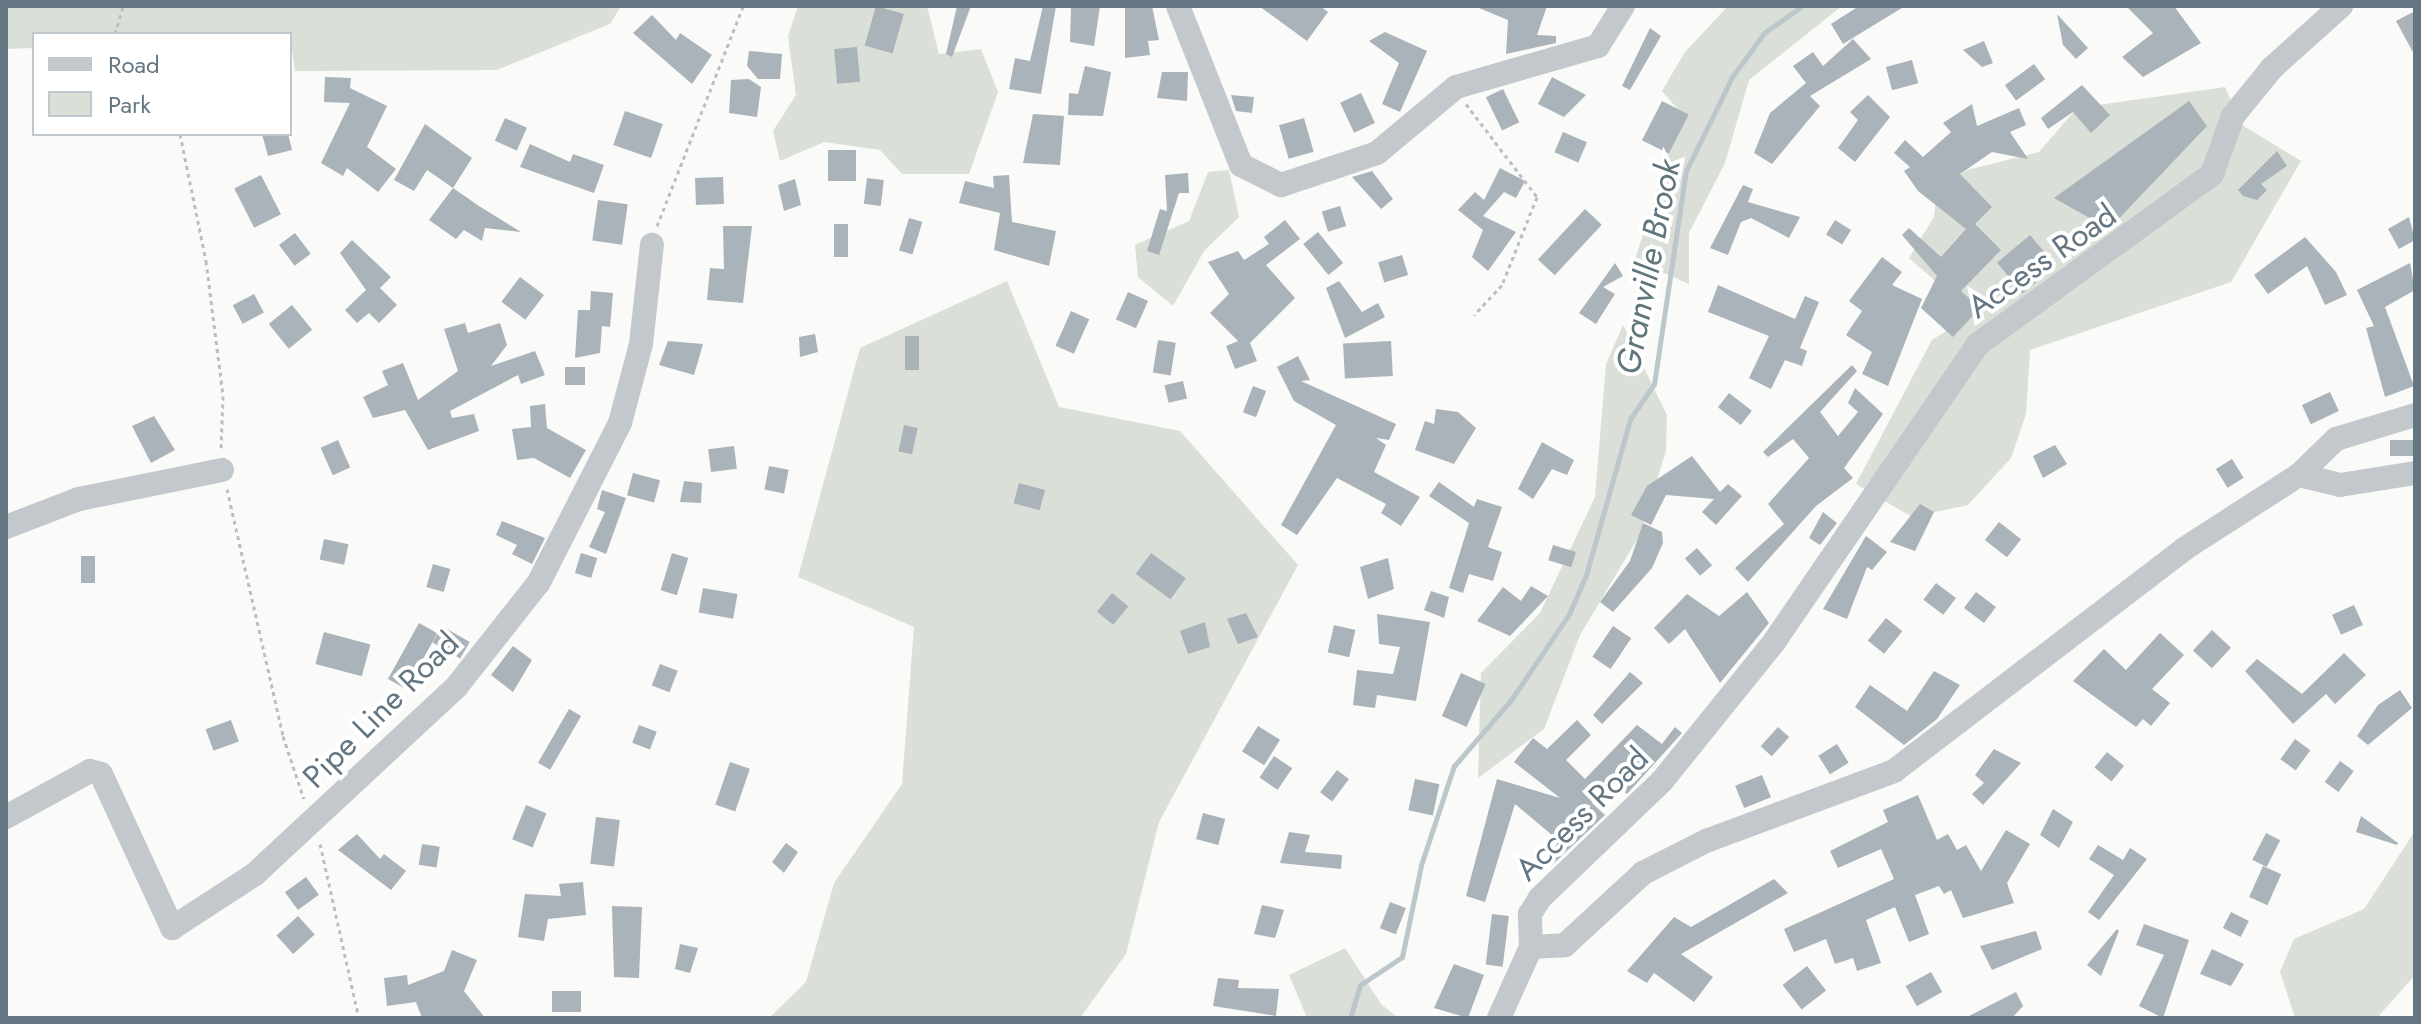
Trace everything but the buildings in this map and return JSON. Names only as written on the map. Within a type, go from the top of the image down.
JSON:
[{"type":"street","points":[[1178,6],[1233,148],[1255,178],[1281,185],[1377,153],[1456,87],[1598,46],[1623,6]]},
{"type":"street","name":"Access Road","points":[[1531,947],[1530,914],[1540,898],[1662,781],[1774,642],[1977,345],[2212,174],[2233,116],[2272,68],[2341,6]]},
{"type":"street","name":"Pipe Line Road","points":[[6,817],[90,771],[101,774],[168,924],[178,929],[312,823],[457,686],[539,582],[574,523],[632,387],[652,245]]},
{"type":"street","points":[[1499,1018],[1531,947],[1565,945],[1643,873],[1706,841],[1894,771],[2184,549],[2299,475],[2336,439],[2415,415]]},
{"type":"street","points":[[6,527],[79,499],[222,470]]},
{"type":"street","points":[[2299,475],[2340,485],[2415,473]]},
{"type":"path","points":[[116,32],[126,16],[123,6]]},
{"type":"path","points":[[652,245],[743,6]]},
{"type":"path","points":[[1456,87],[1537,197],[1502,285],[1474,315]]},
{"type":"path","points":[[180,136],[206,261],[223,396],[222,470],[283,736],[345,935],[359,1018]]},
{"type":"green space","points":[[6,6],[621,6],[610,24],[497,70],[295,71],[292,32],[32,32],[32,48],[6,49]]},
{"type":"green space","points":[[798,6],[927,6],[939,54],[981,49],[998,92],[969,174],[902,174],[880,150],[824,142],[780,161],[773,131],[796,95],[788,36]]},
{"type":"green space","points":[[1728,6],[1842,6],[1749,80],[1725,163],[1689,233],[1689,284],[1635,260],[1681,113],[1662,91],[1685,52]]},
{"type":"green space","points":[[2225,87],[2242,125],[2301,161],[2231,282],[2030,350],[2026,414],[2011,458],[1968,505],[1912,517],[1856,484],[1932,340],[1973,314],[1909,258],[1934,217],[1937,191],[1967,170],[2039,152],[2077,108]]},
{"type":"green space","points":[[1229,170],[1239,217],[1204,251],[1173,306],[1138,277],[1135,245],[1189,221],[1208,172]]},
{"type":"green space","points":[[1007,281],[1059,407],[1180,431],[1298,565],[1159,822],[1126,954],[1080,1018],[769,1018],[806,982],[834,883],[902,784],[914,627],[798,577],[860,348]]},
{"type":"green space","points":[[1623,325],[1667,415],[1666,451],[1639,536],[1580,635],[1544,729],[1478,778],[1481,673],[1540,613],[1595,497],[1606,364]]},
{"type":"green space","points":[[2415,831],[2415,975],[2377,1018],[2295,1018],[2280,972],[2294,939],[2364,909]]},
{"type":"green space","points":[[1345,948],[1381,1004],[1398,1018],[1307,1018],[1289,975]]},
{"type":"waterway","name":"Granville Brook","points":[[1350,1018],[1360,985],[1402,957],[1421,865],[1454,766],[1511,700],[1569,614],[1586,575],[1630,419],[1654,384],[1686,171],[1732,77],[1764,33],[1802,6]]}]
